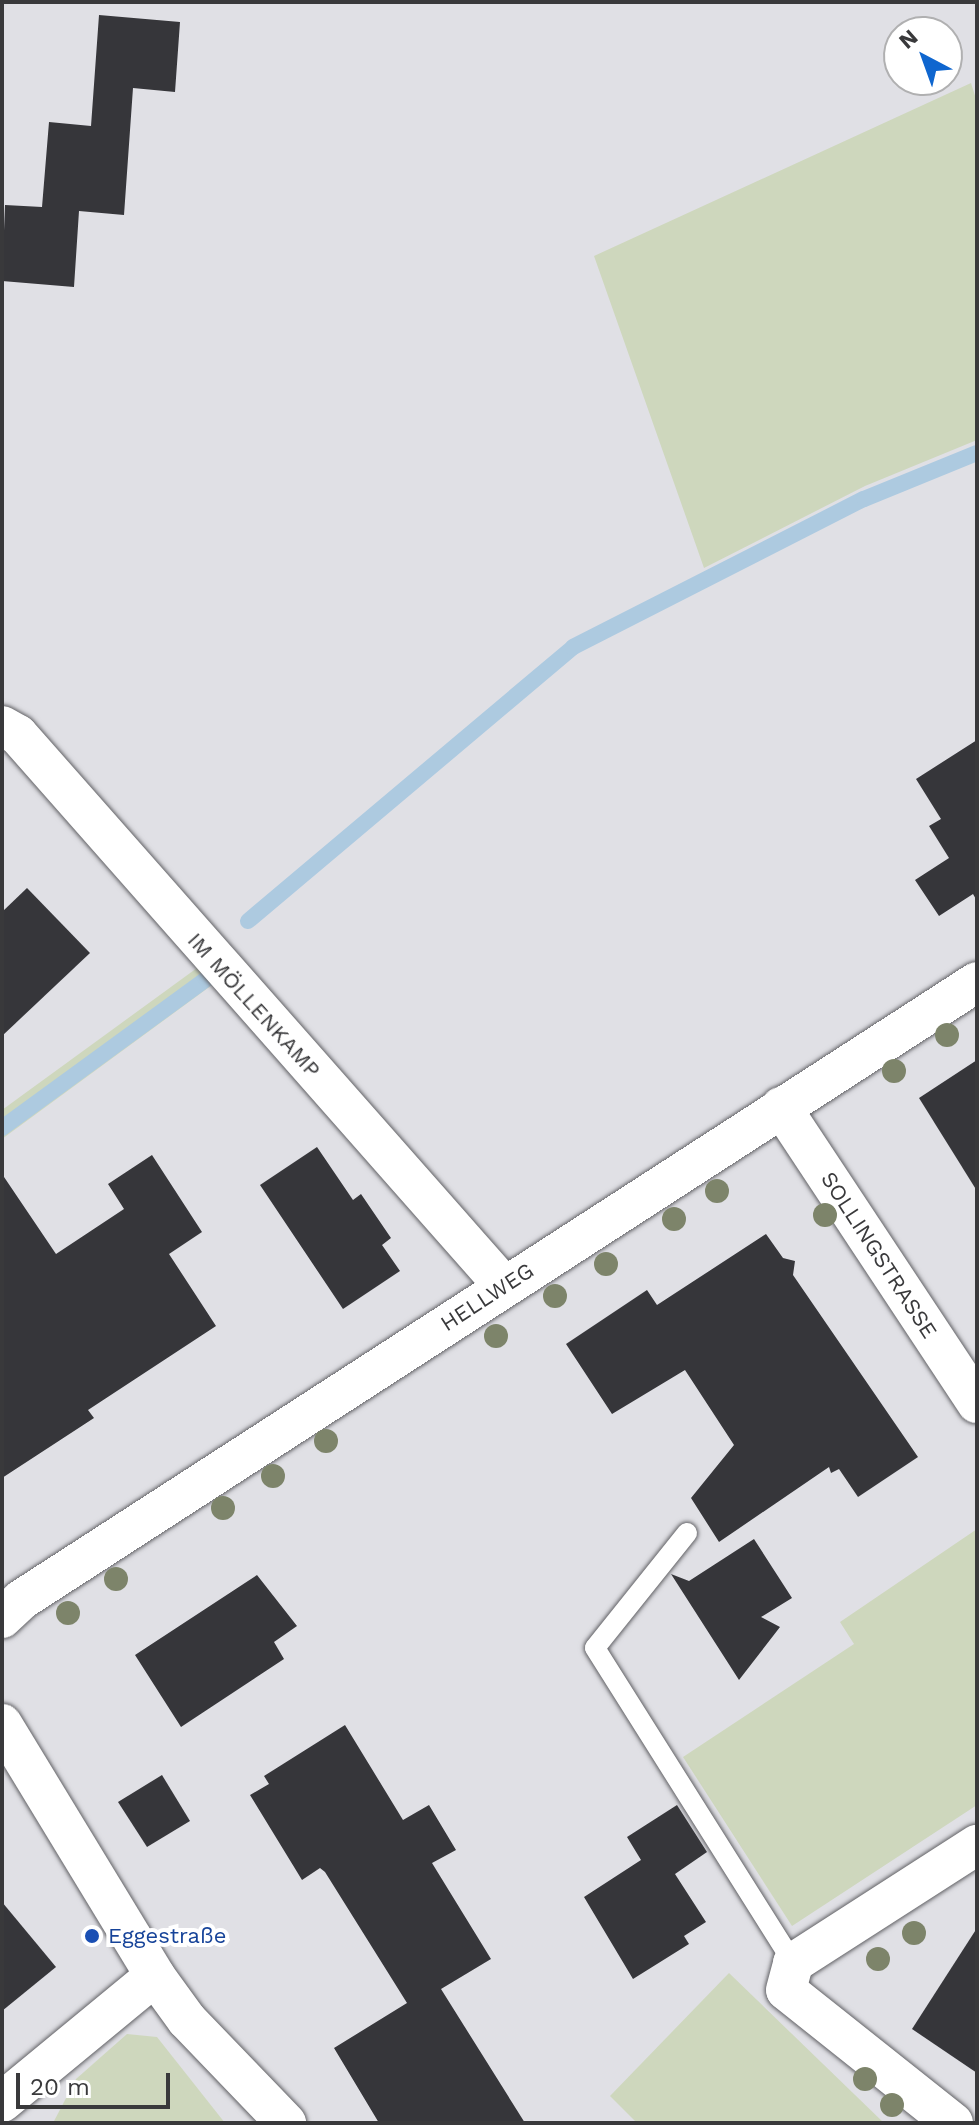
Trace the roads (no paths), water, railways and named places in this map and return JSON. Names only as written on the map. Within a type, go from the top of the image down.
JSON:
[{"type":"street","name":"IM MÖLLENKAMP","points":[[2,726],[18,735],[504,1286]]},
{"type":"street","name":"HELLWEG","points":[[2,1618],[21,1600],[977,982]]},
{"type":"street","name":"SOLLINGSTRASSE","points":[[781,1107],[977,1403]]},
{"type":"street","points":[[2,1724],[155,1976],[187,2020],[286,2123]]},
{"type":"street","points":[[953,2123],[786,1990],[793,1963],[977,1845]]},
{"type":"street","points":[[2,2102],[155,1976]]},
{"type":"lane","points":[[687,1533],[595,1648],[793,1963]]},
{"type":"waterway","points":[[248,921],[573,647],[864,499],[977,453]]},
{"type":"waterway","points":[[2,1128],[208,978]]},
{"type":"place","name":"Eggestraße","points":[[92,1936]]}]
